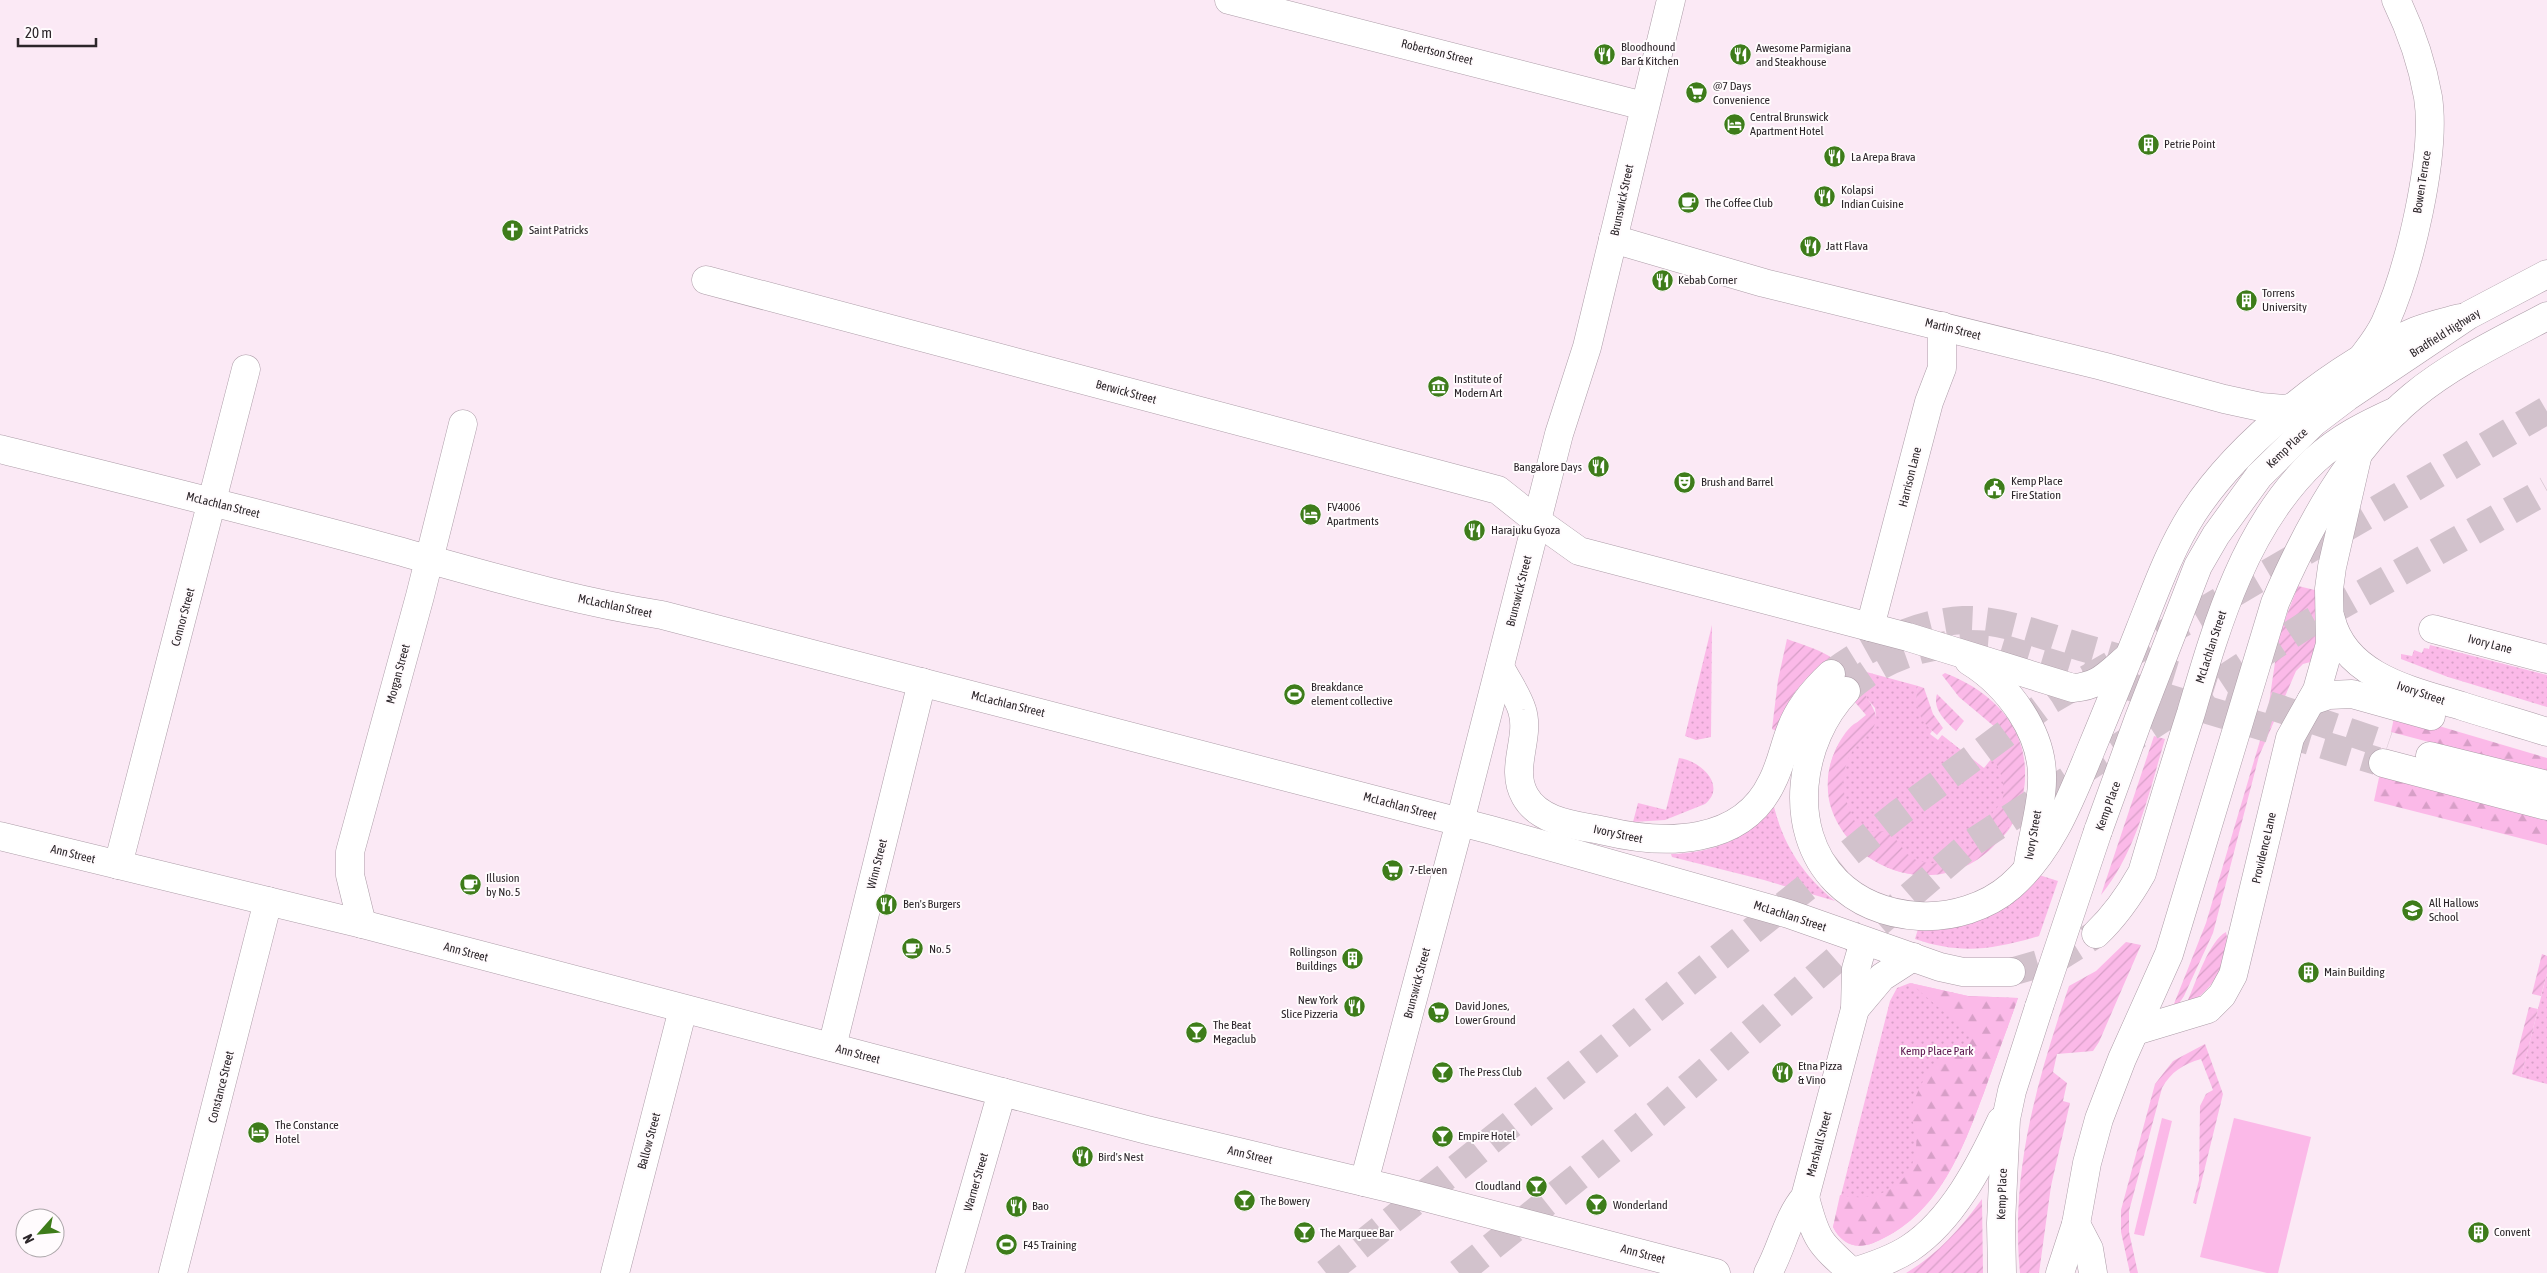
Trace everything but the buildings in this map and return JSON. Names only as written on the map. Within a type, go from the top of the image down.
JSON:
[{"type":"main road","name":"Robertson Street","points":[[1229,0],[1644,106]]},
{"type":"main road","name":"Brunswick Street","points":[[1364,1182],[1460,822],[1559,434],[1587,347],[1671,0]]},
{"type":"main road","name":"Bowen Terrace","points":[[2362,358],[2384,324],[2399,286],[2422,198],[2429,141],[2428,98],[2417,50],[2396,0]]},
{"type":"main road","name":"Martin Street","points":[[1613,239],[1757,281],[2246,404],[2284,410],[2294,408]]},
{"type":"main road","name":"Bradfield Highway","points":[[2347,396],[2472,314],[2547,274]]},
{"type":"main road","name":"Berwick Street","points":[[706,280],[1498,490],[1537,521]]},
{"type":"main road","name":"Kemp Place","points":[[2027,869],[2059,824],[2069,803],[2164,569],[2193,513],[2232,465],[2294,408],[2362,358],[2415,332],[2472,314]]},
{"type":"main road","points":[[2060,1273],[2076,1224],[2087,1163],[2099,1120],[2172,945],[2275,603],[2303,543],[2357,458],[2397,410],[2431,382],[2547,316]]},
{"type":"main road","name":"Harrison Lane","points":[[1870,627],[1929,402],[1942,368],[1942,326]]},
{"type":"main road","name":"Connor Street","points":[[118,865],[246,369]]},
{"type":"main road","name":"Kemp Place","points":[[2002,1273],[2000,1223],[2008,1105],[2038,1007],[2098,831],[2139,718],[2198,566],[2216,535],[2259,476],[2283,450],[2347,396]]},
{"type":"main road","name":"McLachlan Street","points":[[2096,934],[2125,902],[2142,872],[2214,636],[2230,593],[2261,532],[2279,503],[2316,460],[2341,439],[2397,410]]},
{"type":"main road","name":"Morgan Street","points":[[362,924],[350,875],[350,852],[429,560],[463,424]]},
{"type":"main road","name":"McLachlan Street","points":[[0,449],[213,502],[620,609],[662,616],[922,682],[1460,822],[1789,914],[1864,941],[1963,972],[2011,972]]},
{"type":"main road","points":[[2330,610],[2329,589],[2336,544],[2357,458]]},
{"type":"main road","name":"Ivory Street","points":[[1537,521],[1579,552],[1870,627],[2073,688],[2090,687],[2103,679],[2129,657]]},
{"type":"main road","name":"Ivory Street","points":[[2330,610],[2340,641],[2356,661],[2378,676],[2404,689],[2547,732]]},
{"type":"main road","name":"Providence Lane","points":[[2135,1031],[2208,1009],[2227,989],[2236,965],[2290,738],[2311,701],[2324,671],[2330,644],[2330,610]]},
{"type":"main road","name":"Ivory Lane","points":[[2433,629],[2547,659]]},
{"type":"main road","name":"Ivory Street","points":[[1500,667],[1523,711],[1518,772],[1519,784],[1531,806],[1553,819],[1629,837],[1664,841],[1693,838],[1715,831],[1736,822],[1750,811],[1771,785],[1791,728],[1809,697],[1838,683],[1831,707],[1820,725],[1809,758],[1804,787],[1807,826],[1812,842],[1829,874],[1844,888],[1882,911],[1929,917],[1973,908],[1992,899],[2011,886],[2027,869],[2042,781],[2041,758],[2035,738],[2021,714],[2004,692],[1982,671],[1954,652]]},
{"type":"main road","name":"Winn Street","points":[[832,1047],[922,682]]},
{"type":"main road","name":"Ivory Street","points":[[2311,701],[2329,695],[2344,693],[2360,695],[2547,751]]},
{"type":"main road","points":[[2547,785],[2385,754],[2547,806]]},
{"type":"main road","name":"Ann Street","points":[[0,836],[362,924],[1147,1130],[1364,1182],[1716,1273]]},
{"type":"main road","name":"Constance Street","points":[[173,1273],[268,901]]},
{"type":"main road","name":"Marshall Street","points":[[1768,1273],[1781,1250],[1795,1209],[1805,1197],[1855,1008],[1856,969],[1864,941]]},
{"type":"main road","name":"Marshall Street","points":[[1855,1008],[1882,977],[1912,957]]},
{"type":"main road","name":"Ballow Street","points":[[615,1273],[683,1009]]},
{"type":"main road","name":"Warner Street","points":[[950,1273],[1002,1092]]},
{"type":"main road","points":[[1805,1197],[1818,1238],[1825,1248],[1851,1273],[1897,1255],[1927,1234],[1949,1209],[1969,1179],[2008,1105]]},
{"type":"main road","points":[[2076,1224],[2089,1249],[2093,1273]]},
{"type":"green space","points":[[2298,586],[2319,591],[2317,608],[2320,637],[2314,661],[2303,664],[2296,671],[2259,756],[2213,933],[2184,996],[2176,1008],[2172,1009],[2206,923],[2267,717],[2279,635]]},
{"type":"green space","points":[[1712,625],[1711,737],[1696,740],[1685,736]]},
{"type":"green space","points":[[1787,639],[1819,651],[1835,660],[1871,704],[1876,718],[1874,727],[1848,758],[1843,782],[1845,798],[1853,818],[1859,826],[1868,831],[1886,832],[1894,837],[1907,853],[1916,860],[1936,864],[1957,859],[1966,853],[1980,837],[1992,814],[2001,802],[2004,790],[1998,766],[1992,758],[2008,738],[1959,697],[1942,675],[1945,673],[1993,702],[2019,739],[2025,779],[2015,817],[1991,849],[1958,870],[1917,875],[1873,860],[1851,842],[1831,809],[1828,774],[1840,742],[1856,723],[1866,715],[1822,664],[1794,694],[1784,711],[1776,731],[1772,729],[1778,680]]},
{"type":"green space","points":[[2430,645],[2547,675],[2547,707],[2448,677],[2401,659],[2401,654],[2412,656],[2414,650],[2422,653],[2424,648],[2429,649]]},
{"type":"green space","points":[[1837,664],[1918,686],[1917,699],[1919,710],[1924,721],[1932,731],[1930,734],[1938,740],[1942,735],[1984,768],[2008,738],[2021,746],[2025,774],[2022,801],[2012,825],[1993,846],[1958,868],[1935,874],[1911,874],[1888,868],[1867,856],[1850,840],[1837,820],[1830,798],[1829,775],[1835,751],[1848,729],[1856,723],[1876,717],[1875,708]]},
{"type":"green space","points":[[1918,686],[1924,688],[1933,714],[1943,728],[1937,735],[1926,724],[1919,713],[1916,701]]},
{"type":"green space","points":[[1937,694],[1964,721],[1956,731],[1938,710],[1936,705]]},
{"type":"green space","points":[[2395,713],[2547,758],[2547,773],[2391,732]]},
{"type":"green space","points":[[2154,736],[2165,739],[2147,800],[2124,860],[2101,895]]},
{"type":"green space","points":[[1679,758],[1695,763],[1708,775],[1713,789],[1711,797],[1705,804],[1665,820],[1633,822],[1638,803],[1666,810]]},
{"type":"green space","points":[[2380,773],[2547,816],[2547,845],[2374,801]]},
{"type":"green space","points":[[1774,807],[1783,834],[1796,859],[1813,881],[1835,901],[1764,880],[1672,857],[1671,854],[1701,851],[1728,842],[1752,828]]},
{"type":"green space","points":[[2039,875],[2058,881],[2039,936],[1992,947],[1963,949],[1915,939],[1918,929]]},
{"type":"green space","points":[[2226,932],[2226,953],[2219,973],[2206,990],[2190,1003],[2188,1000],[2209,953],[2214,944]]},
{"type":"green space","points":[[2126,942],[2141,945],[2099,1042],[2093,1051],[2057,1054],[2053,1072],[2067,1083],[2063,1101],[2070,1103],[2051,1186],[2039,1273],[2020,1273],[2019,1198],[2023,1162],[2037,1092],[2057,1021],[2069,986],[2096,971]]},
{"type":"green space","points":[[2542,954],[2547,956],[2547,973],[2541,996],[2532,994]]},
{"type":"green space","points":[[2547,973],[2547,1084],[2521,1077]]},
{"type":"green space","name":"Kemp Place Park","points":[[1910,983],[1968,996],[2018,998],[1969,1132],[1946,1177],[1932,1198],[1915,1216],[1896,1231],[1866,1245],[1849,1244],[1836,1233],[1833,1227],[1890,1001],[1897,988]]},
{"type":"green space","points":[[1910,983],[1968,996],[2018,998],[1969,1132],[1946,1177],[1932,1198],[1915,1216],[1896,1231],[1866,1245],[1849,1244],[1836,1233],[1833,1227],[1840,1195],[1860,1197],[1877,1195],[1892,1188],[1904,1178],[1912,1164],[1916,1148],[1915,1131],[1909,1112],[1923,1081],[1935,1064],[1943,1058],[1966,1051],[1972,1036]]},
{"type":"green space","points":[[2529,1007],[2538,1009],[2521,1077],[2512,1074]]},
{"type":"green space","points":[[2205,1044],[2223,1094],[2196,1204],[2193,1203],[2199,1180],[2200,1106],[2206,1094],[2213,1090],[2201,1059],[2178,1069],[2169,1077],[2162,1088],[2129,1211],[2129,1232],[2138,1273],[2130,1273],[2121,1232],[2121,1210],[2155,1084],[2173,1061]]},
{"type":"green space","points":[[2162,1118],[2172,1121],[2144,1236],[2134,1234]]},
{"type":"green space","points":[[2234,1118],[2311,1137],[2278,1273],[2267,1273],[2200,1257]]},
{"type":"green space","points":[[1982,1199],[1983,1273],[1906,1273],[1918,1266],[1948,1240]]},
{"type":"tunnel","points":[[1326,1273],[1899,813],[2051,700],[2547,410]]},
{"type":"tunnel","points":[[1459,1273],[1659,1112],[1970,844],[2306,625],[2547,490]]},
{"type":"tunnel","points":[[1831,674],[1860,654],[1911,631],[1928,625],[1946,622],[1978,620],[2022,629],[2158,670],[2388,745]]},
{"type":"tunnel","points":[[1846,691],[1878,667],[1895,658],[1913,652],[1951,645],[1991,645],[2377,761]]},
{"type":"tunnel","points":[[2011,972],[2056,959],[2096,934]]},
{"type":"place","name":"Bloodhound Bar & Kitchen","points":[[1605,54]]},
{"type":"place","name":"Awesome Parmigiana and Steakhouse","points":[[1740,55]]},
{"type":"place","name":"@7 Days Convenience","points":[[1697,93]]},
{"type":"place","name":"Central Brunswick Apartment Hotel","points":[[1734,124]]},
{"type":"place","name":"Petrie Point","points":[[2148,144]]},
{"type":"place","name":"La Arepa Brava","points":[[1835,157]]},
{"type":"place","name":"Kolapsi Indian Cuisine","points":[[1825,197]]},
{"type":"place","name":"The Coffee Club","points":[[1689,203]]},
{"type":"place","name":"Saint Patricks","points":[[513,230]]},
{"type":"place","name":"Jatt Flava","points":[[1810,246]]},
{"type":"place","name":"Kebab Corner","points":[[1662,280]]},
{"type":"place","name":"Torrens University","points":[[2246,300]]},
{"type":"place","name":"Institute of Modern Art","points":[[1438,386]]},
{"type":"place","name":"Bangalore Days","points":[[1598,467]]},
{"type":"place","name":"Brush and Barrel","points":[[1685,482]]},
{"type":"place","name":"Kemp Place Fire Station","points":[[1995,488]]},
{"type":"place","name":"FV4006 Apartments","points":[[1311,514]]},
{"type":"place","name":"Harajuku Gyoza","points":[[1475,530]]},
{"type":"place","name":"Breakdance element collective","points":[[1295,694]]},
{"type":"place","name":"7-Eleven","points":[[1393,870]]},
{"type":"place","name":"Illusion by No. 5","points":[[470,885]]},
{"type":"place","name":"Ben's Burgers","points":[[887,904]]},
{"type":"place","name":"All Hallows School","points":[[2413,910]]},
{"type":"place","name":"No. 5","points":[[913,949]]},
{"type":"place","name":"Rollingson Buildings","points":[[1353,959]]},
{"type":"place","name":"Main Building","points":[[2308,972]]},
{"type":"place","name":"New York Slice Pizzeria","points":[[1354,1007]]},
{"type":"place","name":"David Jones, Lower Ground","points":[[1439,1013]]},
{"type":"place","name":"The Beat Megaclub","points":[[1197,1032]]},
{"type":"place","name":"The Press Club","points":[[1443,1072]]},
{"type":"place","name":"Etna Pizza & Vino","points":[[1782,1073]]},
{"type":"place","name":"The Constance Hotel","points":[[259,1132]]},
{"type":"place","name":"Empire Hotel","points":[[1442,1136]]},
{"type":"place","name":"Bird's Nest","points":[[1082,1157]]},
{"type":"place","name":"Cloudland","points":[[1537,1186]]},
{"type":"place","name":"The Bowery","points":[[1244,1201]]},
{"type":"place","name":"Wonderland","points":[[1597,1205]]},
{"type":"place","name":"Bao","points":[[1016,1206]]},
{"type":"place","name":"Convent","points":[[2478,1232]]},
{"type":"place","name":"The Marquee Bar","points":[[1304,1233]]},
{"type":"place","name":"F45 Training","points":[[1007,1245]]}]
